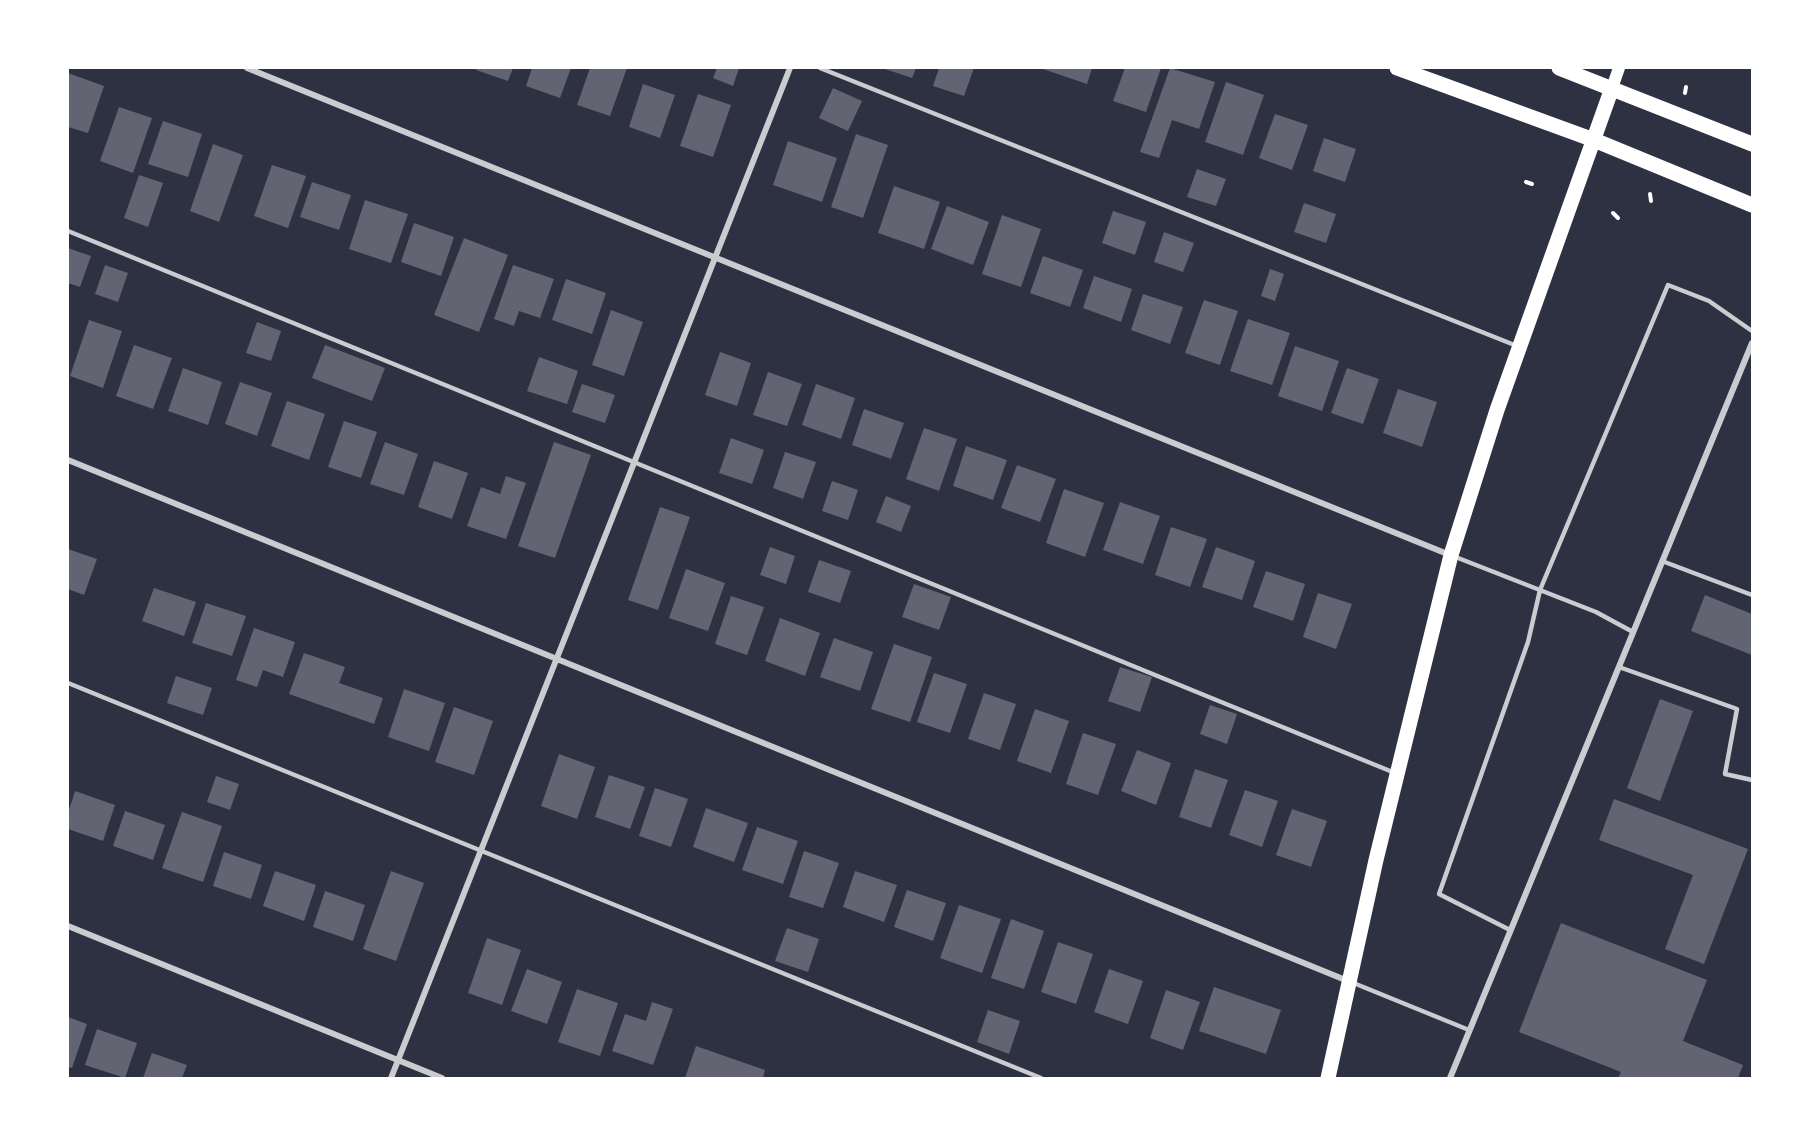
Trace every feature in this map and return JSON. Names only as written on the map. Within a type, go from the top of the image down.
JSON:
[{"type":"main road","points":[[1397,68],[1594,140],[1752,205]]},
{"type":"main road","points":[[1559,68],[1752,144]]},
{"type":"main road","points":[[1328,1078],[1348,981],[1451,555],[1519,347],[1619,68]]},
{"type":"street","points":[[247,68],[1451,555]]},
{"type":"street","points":[[391,1078],[790,68]]},
{"type":"street","points":[[1450,1078],[1752,343]]},
{"type":"street","points":[[68,460],[1348,981]]},
{"type":"street","points":[[68,926],[442,1078]]},
{"type":"lane","points":[[820,68],[1519,347]]},
{"type":"lane","points":[[68,231],[1397,774]]},
{"type":"lane","points":[[1510,930],[1439,894],[1528,642],[1540,590],[1668,285],[1709,301],[1752,332]]},
{"type":"lane","points":[[1451,555],[1596,612],[1633,632]]},
{"type":"lane","points":[[1662,561],[1752,595]]},
{"type":"lane","points":[[1619,667],[1737,709],[1725,774],[1752,780]]},
{"type":"lane","points":[[68,683],[1041,1078]]},
{"type":"lane","points":[[1348,981],[1469,1030]]},
{"type":"path","points":[[1685,93],[1686,87]]},
{"type":"path","points":[[1526,182],[1532,184]]},
{"type":"path","points":[[1650,194],[1651,201]]},
{"type":"path","points":[[1614,213],[1618,218]]},
{"type":"building","points":[[477,68],[513,68],[508,81],[476,70]]},
{"type":"building","points":[[532,68],[571,68],[560,98],[526,86]]},
{"type":"building","points":[[590,68],[627,68],[610,116],[577,105]]},
{"type":"building","points":[[717,68],[739,68],[733,86],[713,78]]},
{"type":"building","points":[[882,68],[916,68],[912,78]]},
{"type":"building","points":[[939,68],[974,68],[964,96],[933,86]]},
{"type":"building","points":[[1040,68],[1092,68],[1087,84]]},
{"type":"building","points":[[1125,68],[1161,68],[1146,112],[1113,101]]},
{"type":"building","points":[[1170,68],[1215,82],[1199,129],[1172,120],[1159,158],[1140,152]]},
{"type":"building","points":[[68,73],[104,86],[88,133],[68,127]]},
{"type":"building","points":[[1226,82],[1264,95],[1243,155],[1205,142]]},
{"type":"building","points":[[643,84],[675,95],[660,138],[629,127]]},
{"type":"building","points":[[833,88],[862,101],[848,131],[819,118]]},
{"type":"building","points":[[698,94],[731,105],[713,157],[680,146]]},
{"type":"building","points":[[119,107],[152,118],[133,173],[100,161]]},
{"type":"building","points":[[1275,114],[1308,125],[1292,170],[1259,158]]},
{"type":"building","points":[[163,121],[202,134],[188,177],[148,164]]},
{"type":"building","points":[[856,134],[888,145],[863,218],[831,207]]},
{"type":"building","points":[[1324,138],[1356,149],[1345,182],[1313,171]]},
{"type":"building","points":[[788,141],[837,158],[822,202],[773,185]]},
{"type":"building","points":[[213,144],[243,155],[219,222],[190,211]]},
{"type":"building","points":[[272,165],[306,176],[288,228],[254,216]]},
{"type":"building","points":[[1197,169],[1226,179],[1216,206],[1187,197]]},
{"type":"building","points":[[139,175],[163,183],[148,227],[124,218]]},
{"type":"building","points":[[312,182],[351,195],[339,230],[300,217]]},
{"type":"building","points":[[894,186],[940,202],[924,249],[878,233]]},
{"type":"building","points":[[365,200],[408,214],[391,263],[349,249]]},
{"type":"building","points":[[1304,203],[1336,214],[1326,243],[1294,232]]},
{"type":"building","points":[[947,206],[989,222],[973,265],[931,249]]},
{"type":"building","points":[[1113,211],[1146,222],[1135,255],[1102,243]]},
{"type":"building","points":[[1002,215],[1041,229],[1021,287],[982,274]]},
{"type":"building","points":[[414,223],[454,237],[441,276],[401,262]]},
{"type":"building","points":[[1164,232],[1194,243],[1183,272],[1154,262]]},
{"type":"building","points":[[464,238],[508,255],[479,332],[434,315]]},
{"type":"building","points":[[68,248],[91,256],[80,287],[68,283]]},
{"type":"building","points":[[1043,256],[1083,270],[1070,307],[1030,293]]},
{"type":"building","points":[[105,265],[128,273],[118,302],[95,294]]},
{"type":"building","points":[[513,265],[554,279],[540,318],[519,311],[514,326],[494,319]]},
{"type":"building","points":[[1270,269],[1284,274],[1275,301],[1261,296]]},
{"type":"building","points":[[1094,276],[1132,289],[1121,322],[1083,308]]},
{"type":"building","points":[[566,279],[606,293],[592,334],[552,320]]},
{"type":"building","points":[[1143,294],[1183,307],[1170,344],[1131,330]]},
{"type":"building","points":[[1204,300],[1238,311],[1220,365],[1185,353]]},
{"type":"building","points":[[611,310],[643,322],[624,376],[592,365]]},
{"type":"building","points":[[1248,319],[1290,333],[1272,385],[1230,371]]},
{"type":"building","points":[[89,320],[122,331],[103,388],[70,376]]},
{"type":"building","points":[[257,322],[281,331],[271,361],[246,353]]},
{"type":"building","points":[[134,345],[172,358],[153,409],[116,396]]},
{"type":"building","points":[[325,345],[385,368],[372,401],[312,378]]},
{"type":"building","points":[[1295,346],[1339,361],[1322,411],[1278,396]]},
{"type":"building","points":[[720,352],[751,363],[737,406],[705,395]]},
{"type":"building","points":[[539,357],[578,371],[567,404],[527,391]]},
{"type":"building","points":[[183,368],[222,382],[208,425],[168,411]]},
{"type":"building","points":[[1347,368],[1379,379],[1363,424],[1331,413]]},
{"type":"building","points":[[768,372],[802,384],[787,426],[753,415]]},
{"type":"building","points":[[240,382],[272,393],[257,436],[225,424]]},
{"type":"building","points":[[582,384],[615,395],[605,423],[572,412]]},
{"type":"building","points":[[816,384],[855,398],[841,439],[802,425]]},
{"type":"building","points":[[1398,389],[1437,402],[1422,447],[1383,433]]},
{"type":"building","points":[[287,401],[325,414],[309,460],[271,446]]},
{"type":"building","points":[[864,409],[904,423],[891,459],[852,445]]},
{"type":"building","points":[[344,421],[377,432],[361,478],[328,467]]},
{"type":"building","points":[[924,428],[957,439],[939,491],[906,479]]},
{"type":"building","points":[[731,438],[764,450],[752,484],[719,473]]},
{"type":"building","points":[[385,442],[418,454],[404,495],[370,484]]},
{"type":"building","points":[[554,442],[591,455],[555,558],[518,546]]},
{"type":"building","points":[[966,446],[1007,460],[993,500],[953,486]]},
{"type":"building","points":[[785,452],[816,462],[803,499],[773,488]]},
{"type":"building","points":[[434,461],[468,473],[452,519],[418,507]]},
{"type":"building","points":[[1017,465],[1056,479],[1040,522],[1001,508]]},
{"type":"building","points":[[506,476],[526,483],[506,539],[467,526],[481,487],[500,494]]},
{"type":"building","points":[[832,481],[858,490],[848,520],[822,511]]},
{"type":"building","points":[[1064,489],[1104,503],[1085,557],[1046,543]]},
{"type":"building","points":[[886,496],[911,506],[901,532],[876,522]]},
{"type":"building","points":[[1120,502],[1160,516],[1143,564],[1103,550]]},
{"type":"building","points":[[660,507],[690,517],[658,610],[628,600]]},
{"type":"building","points":[[1171,527],[1207,539],[1190,587],[1155,575]]},
{"type":"building","points":[[770,547],[795,556],[786,584],[760,575]]},
{"type":"building","points":[[1216,547],[1255,561],[1242,600],[1202,587]]},
{"type":"building","points":[[68,549],[97,559],[84,595],[68,589]]},
{"type":"building","points":[[819,560],[851,571],[840,603],[808,592]]},
{"type":"building","points":[[686,569],[725,583],[708,631],[669,618]]},
{"type":"building","points":[[1266,571],[1305,584],[1293,621],[1253,607]]},
{"type":"building","points":[[914,584],[951,597],[939,630],[902,617]]},
{"type":"building","points":[[154,588],[196,602],[184,636],[142,621]]},
{"type":"building","points":[[1318,593],[1352,604],[1336,649],[1303,637]]},
{"type":"building","points":[[1705,595],[1752,614],[1752,655],[1691,631]]},
{"type":"building","points":[[731,596],[764,607],[747,655],[715,644]]},
{"type":"building","points":[[206,603],[246,616],[232,656],[192,643]]},
{"type":"building","points":[[780,618],[820,633],[805,676],[765,661]]},
{"type":"building","points":[[254,628],[295,642],[283,677],[263,670],[257,687],[236,680]]},
{"type":"building","points":[[834,638],[873,652],[860,691],[820,677]]},
{"type":"building","points":[[894,644],[932,657],[910,722],[871,709]]},
{"type":"building","points":[[304,653],[345,667],[339,683],[383,698],[374,724],[289,694]]},
{"type":"building","points":[[1120,667],[1152,677],[1140,712],[1108,701]]},
{"type":"building","points":[[934,673],[967,684],[950,733],[917,722]]},
{"type":"building","points":[[176,676],[212,688],[203,715],[167,703]]},
{"type":"building","points":[[404,689],[445,703],[429,751],[388,737]]},
{"type":"building","points":[[984,693],[1016,704],[1000,750],[968,739]]},
{"type":"building","points":[[1660,699],[1693,711],[1660,801],[1627,788]]},
{"type":"building","points":[[1210,705],[1237,714],[1227,744],[1200,734]]},
{"type":"building","points":[[454,707],[493,721],[474,775],[435,762]]},
{"type":"building","points":[[1035,709],[1069,721],[1051,773],[1017,761]]},
{"type":"building","points":[[1083,733],[1116,744],[1098,795],[1066,784]]},
{"type":"building","points":[[1137,750],[1171,763],[1156,805],[1121,791]]},
{"type":"building","points":[[559,754],[595,767],[577,819],[541,806]]},
{"type":"building","points":[[1195,769],[1228,780],[1211,828],[1179,817]]},
{"type":"building","points":[[609,775],[645,787],[630,829],[595,817]]},
{"type":"building","points":[[216,776],[239,784],[230,810],[207,802]]},
{"type":"building","points":[[655,788],[688,799],[671,847],[639,836]]},
{"type":"building","points":[[1245,790],[1278,801],[1262,847],[1229,835]]},
{"type":"building","points":[[75,791],[115,805],[103,841],[68,829],[68,813]]},
{"type":"building","points":[[1614,799],[1748,849],[1704,964],[1665,949],[1693,875],[1599,840]]},
{"type":"building","points":[[706,808],[748,823],[734,862],[693,847]]},
{"type":"building","points":[[1292,809],[1327,821],[1311,867],[1276,855]]},
{"type":"building","points":[[125,811],[165,825],[153,860],[113,846]]},
{"type":"building","points":[[182,812],[222,826],[203,882],[162,868]]},
{"type":"building","points":[[757,827],[798,841],[783,884],[742,870]]},
{"type":"building","points":[[804,851],[839,863],[823,908],[789,897]]},
{"type":"building","points":[[224,852],[262,865],[251,899],[213,886]]},
{"type":"building","points":[[275,871],[316,885],[304,921],[263,906]]},
{"type":"building","points":[[391,871],[424,883],[396,961],[363,949]]},
{"type":"building","points":[[855,871],[897,885],[884,922],[843,907]]},
{"type":"building","points":[[907,890],[946,903],[933,941],[894,927]]},
{"type":"building","points":[[325,891],[365,905],[353,941],[313,927]]},
{"type":"building","points":[[959,905],[1001,919],[982,973],[940,958]]},
{"type":"building","points":[[1011,919],[1044,931],[1024,989],[991,978]]},
{"type":"building","points":[[1561,923],[1707,980],[1683,1041],[1743,1065],[1738,1078],[1618,1078],[1621,1072],[1519,1032]]},
{"type":"building","points":[[787,928],[819,939],[808,972],[775,961]]},
{"type":"building","points":[[487,938],[521,950],[502,1005],[468,993]]},
{"type":"building","points":[[1058,942],[1093,954],[1076,1004],[1041,992]]},
{"type":"building","points":[[527,969],[562,982],[547,1024],[511,1011]]},
{"type":"building","points":[[1109,969],[1143,981],[1128,1024],[1094,1012]]},
{"type":"building","points":[[1214,987],[1281,1010],[1266,1054],[1199,1031]]},
{"type":"building","points":[[577,989],[618,1003],[600,1056],[558,1042]]},
{"type":"building","points":[[1166,990],[1200,1002],[1183,1050],[1150,1038]]},
{"type":"building","points":[[652,1002],[673,1009],[653,1065],[612,1051],[625,1014],[646,1021]]},
{"type":"building","points":[[988,1010],[1020,1021],[1009,1054],[977,1042]]},
{"type":"building","points":[[68,1017],[87,1024],[72,1068],[68,1067]]},
{"type":"building","points":[[97,1029],[137,1043],[125,1078],[85,1065]]},
{"type":"building","points":[[696,1046],[765,1070],[763,1078],[685,1078]]},
{"type":"building","points":[[152,1053],[187,1065],[182,1078],[143,1078]]}]
